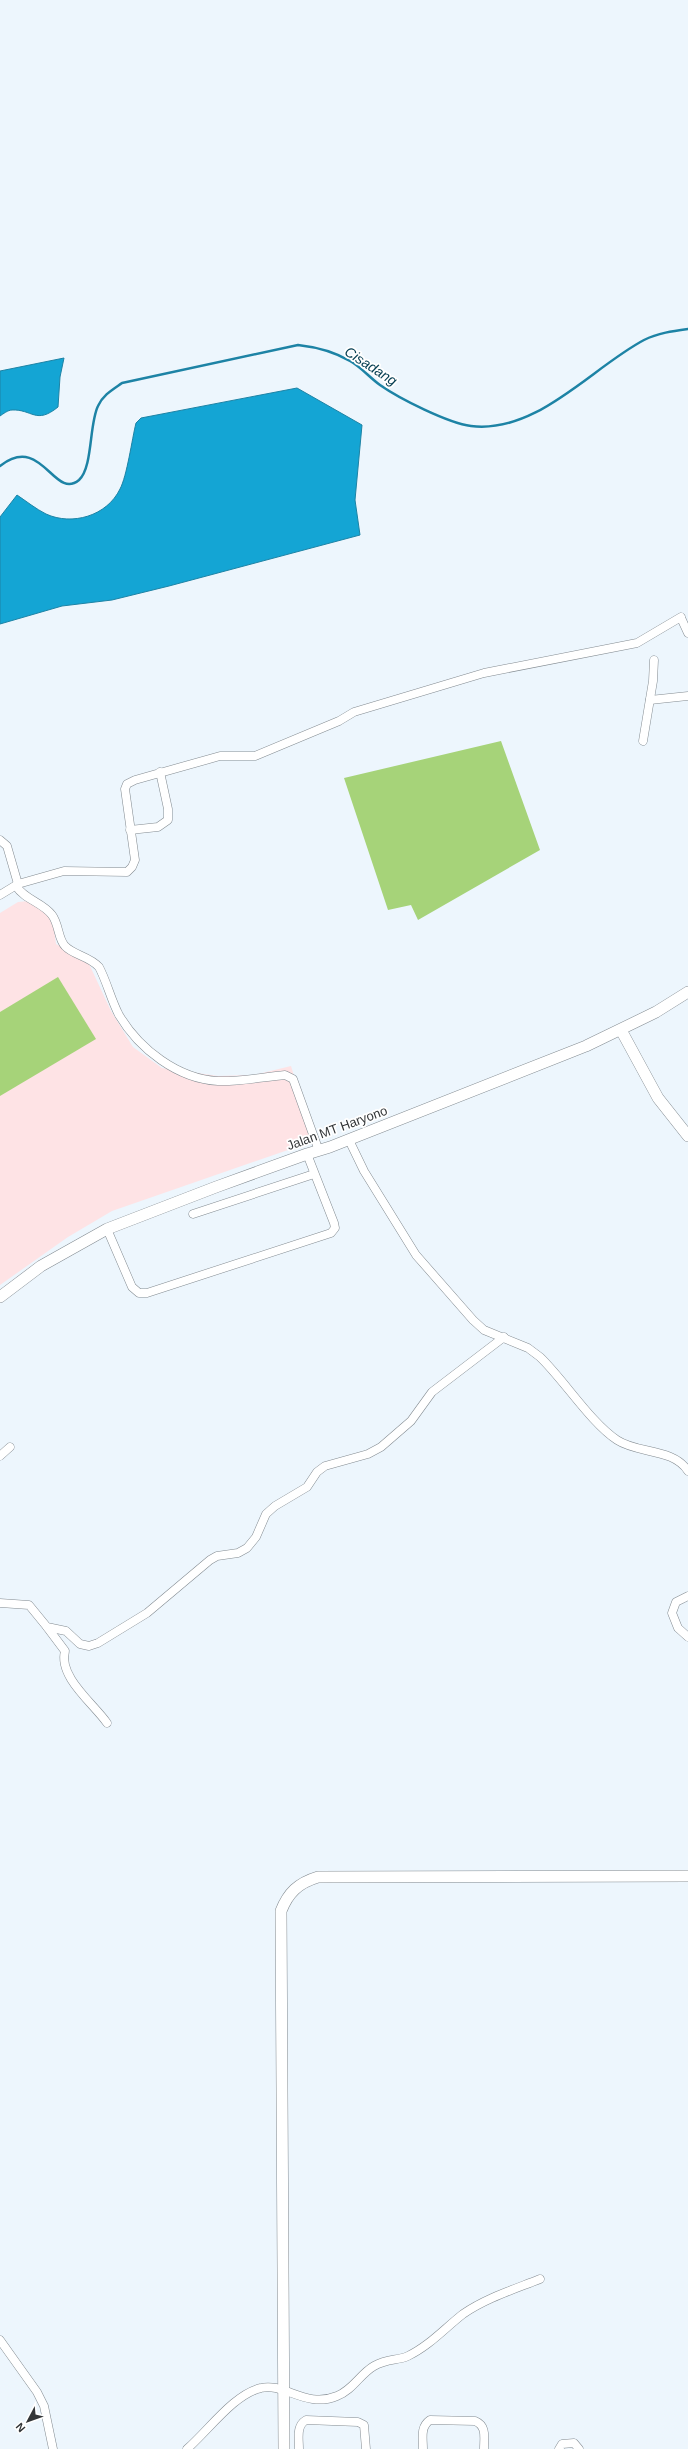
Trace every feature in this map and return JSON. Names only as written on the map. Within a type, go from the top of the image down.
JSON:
[{"type":"street","points":[[0,895],[17,885],[64,871],[125,873],[132,867],[135,860],[130,830],[126,786],[160,772],[220,756],[255,756],[339,721],[354,712],[484,673],[637,643],[681,618],[688,633]]},
{"type":"street","points":[[643,741],[650,700],[654,660]]},
{"type":"street","points":[[650,700],[688,696]]},
{"type":"street","points":[[130,830],[158,827],[168,820],[160,772]]},
{"type":"street","points":[[0,840],[7,846],[17,885],[28,899],[41,904],[51,913],[58,923],[62,942],[66,947],[93,961],[99,967],[118,1014],[129,1030],[160,1059],[177,1070],[218,1081],[285,1075],[293,1079],[319,1151]]},
{"type":"street","name":"Jalan MT Haryono","points":[[0,1297],[41,1266],[107,1229],[307,1154],[349,1140],[548,1062],[621,1030],[688,992]]},
{"type":"street","points":[[621,1030],[658,1098],[688,1136]]},
{"type":"street","points":[[672,1117],[688,1129]]},
{"type":"street","points":[[349,1140],[364,1171],[416,1255],[473,1320],[484,1330],[528,1348],[540,1357],[600,1425],[616,1439],[629,1447],[670,1457],[678,1461],[688,1471]]},
{"type":"street","points":[[107,1229],[132,1287],[138,1292],[148,1292],[331,1233],[336,1228],[307,1154]]},
{"type":"street","points":[[193,1214],[314,1174]]},
{"type":"street","points":[[47,1627],[66,1631],[80,1644],[89,1646],[98,1643],[147,1613],[210,1560],[217,1556],[238,1553],[247,1548],[256,1537],[266,1514],[275,1506],[307,1487],[317,1472],[325,1466],[368,1454],[382,1448],[411,1421],[432,1392],[504,1337]]},
{"type":"street","points":[[0,1456],[10,1447]]},
{"type":"street","points":[[688,1596],[676,1602],[672,1613],[678,1628],[688,1636]]},
{"type":"street","points":[[0,1603],[29,1605],[65,1651],[63,1659],[76,1689],[95,1706],[107,1723]]},
{"type":"street","points":[[284,2449],[281,1912],[291,1892],[299,1885],[318,1877],[688,1876]]},
{"type":"street","points":[[187,2449],[237,2401],[253,2390],[266,2386],[306,2398],[328,2399],[338,2396],[350,2388],[369,2369],[381,2362],[407,2357],[438,2336],[464,2314],[506,2293],[540,2279]]},
{"type":"street","points":[[0,2340],[38,2392],[44,2406],[53,2449]]},
{"type":"street","points":[[299,2449],[299,2430],[301,2423],[306,2420],[358,2422],[364,2425],[366,2431],[366,2449]]},
{"type":"street","points":[[423,2449],[423,2431],[425,2424],[430,2420],[438,2420],[475,2421],[481,2424],[484,2430],[484,2449]]},
{"type":"street","points":[[559,2449],[562,2444],[568,2442],[574,2443],[579,2449]]},
{"type":"shaded area","points":[[29,901],[42,907],[53,921],[56,944],[86,959],[111,1011],[133,1047],[162,1068],[218,1076],[254,1075],[291,1066],[314,1141],[112,1211],[68,1237],[0,1285],[0,913],[18,902]]},
{"type":"green space","points":[[501,741],[540,850],[418,920],[411,905],[388,910],[344,778]]},
{"type":"green space","points":[[58,977],[96,1039],[0,1096],[0,1012]]},
{"type":"water","points":[[64,358],[60,377],[58,407],[51,412],[39,416],[19,410],[12,410],[7,411],[0,416],[0,371]]},
{"type":"water","points":[[297,388],[362,425],[355,500],[360,535],[169,586],[112,600],[62,606],[0,624],[0,517],[17,495],[42,512],[56,517],[67,519],[88,516],[107,506],[120,489],[127,467],[136,423],[141,418]]},
{"type":"waterway","name":"Cisadang","points":[[0,466],[14,458],[27,457],[37,461],[62,482],[70,484],[79,480],[87,465],[93,423],[100,402],[111,390],[122,383],[298,345],[324,350],[354,363],[389,391],[437,415],[471,426],[495,426],[518,420],[541,410],[624,352],[644,340],[660,334],[688,329]]}]
